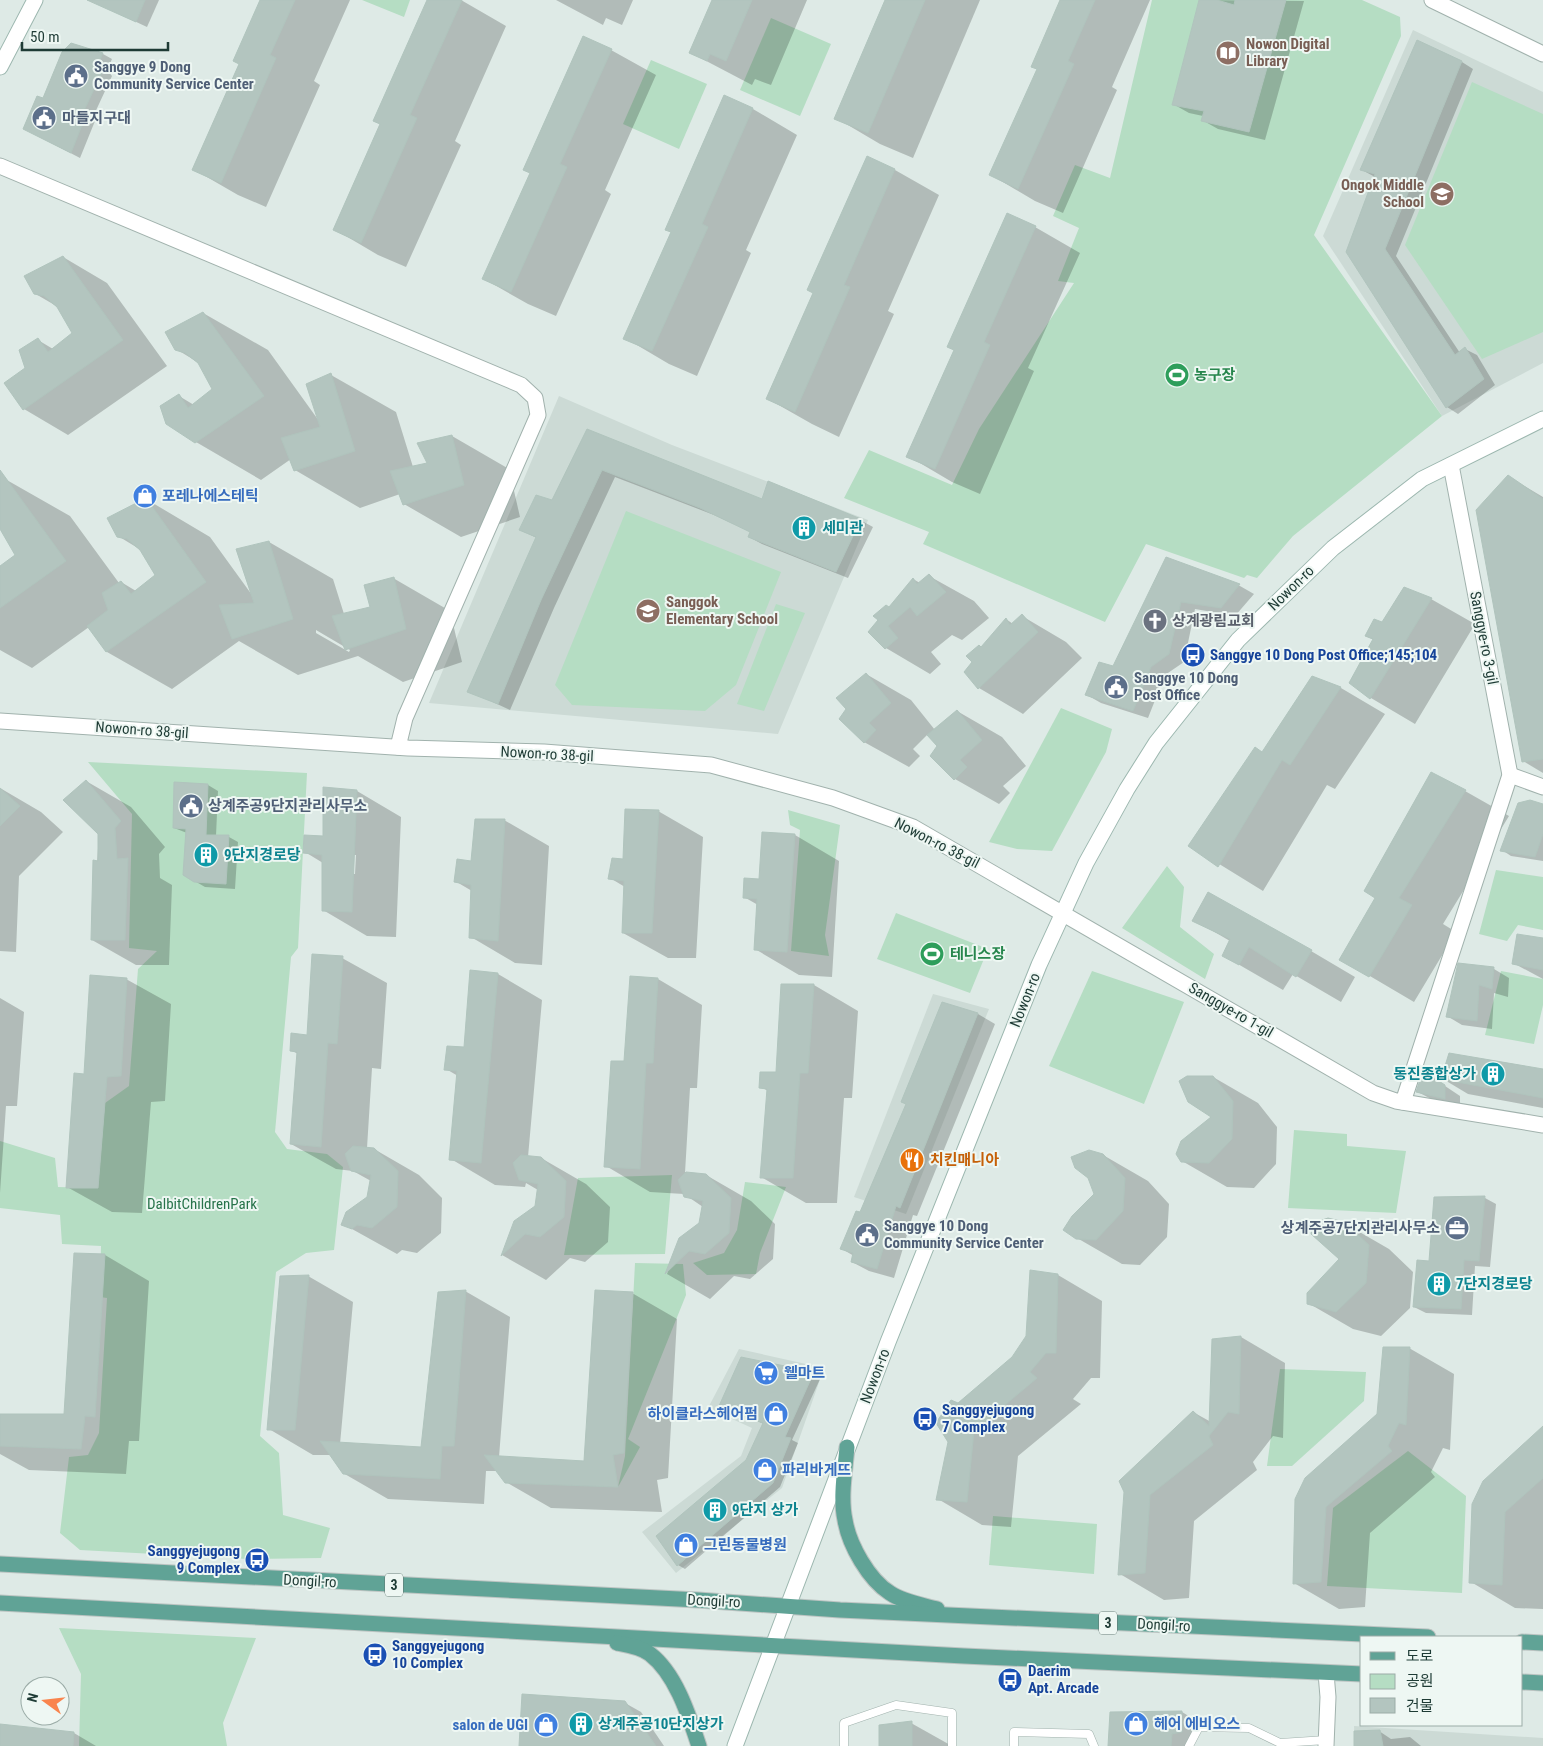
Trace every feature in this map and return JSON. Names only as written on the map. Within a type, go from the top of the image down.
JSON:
[{"type":"main road","points":[[847,1448],[843,1499],[845,1521],[859,1557],[867,1570],[891,1594],[955,1616]]},
{"type":"main road","name":"Dongil-ro","points":[[0,1564],[787,1605],[840,1610],[955,1616],[1405,1636]]},
{"type":"main road","points":[[0,1603],[772,1645],[1360,1674]]},
{"type":"main road","points":[[556,1632],[629,1646],[649,1653],[666,1672],[678,1694],[699,1746]]},
{"type":"main road","points":[[1523,1642],[1543,1643]]},
{"type":"main road","points":[[1523,1682],[1543,1683]]},
{"type":"street","points":[[0,67],[35,0]]},
{"type":"street","points":[[1432,0],[1543,54]]},
{"type":"street","points":[[0,166],[521,385],[535,398],[538,415],[405,718],[398,747]]},
{"type":"street","name":"Nowon-ro","points":[[735,1746],[888,1342],[1062,912],[1086,863],[1127,789],[1156,743],[1238,640],[1333,548],[1422,478],[1543,419]]},
{"type":"street","name":"Sanggye-ro 3-gil","points":[[1451,465],[1510,775]]},
{"type":"street","name":"Nowon-ro 38-gil","points":[[0,721],[398,747],[544,752],[712,765],[833,798],[913,827],[1062,912]]},
{"type":"street","points":[[1403,1102],[1510,775],[1543,787]]},
{"type":"street","name":"Sanggye-ro 1-gil","points":[[1062,912],[1373,1093],[1403,1102],[1543,1125]]},
{"type":"street","points":[[1326,1673],[1328,1697],[1326,1743]]},
{"type":"lane","points":[[844,1746],[844,1723],[896,1705],[952,1713],[952,1746]]},
{"type":"lane","points":[[1189,1746],[1199,1727],[1249,1728],[1280,1744],[1326,1743]]},
{"type":"lane","points":[[1014,1746],[1014,1732],[1089,1734],[1094,1746]]},
{"type":"shaded area","name":"Ongok Middle School","points":[[1413,30],[1543,92],[1543,363],[1442,416],[1323,236]]},
{"type":"shaded area","name":"Sanggok Elementary School","points":[[559,396],[672,445],[868,520],[778,734],[429,703]]},
{"type":"shaded area","points":[[933,994],[989,1009],[906,1214],[854,1197]]},
{"type":"shaded area","points":[[739,1349],[824,1368],[782,1488],[676,1573],[642,1532],[741,1456],[752,1428],[708,1408]]},
{"type":"shaded area","points":[[1354,1726],[1543,1738],[1543,1746],[1355,1746]]},
{"type":"green space","points":[[362,0],[410,0],[404,17]]},
{"type":"green space","points":[[1152,0],[1362,0],[1400,17],[1401,36],[1314,235],[1442,416],[1293,536],[1257,578],[1247,575],[1244,578],[1146,544],[1105,622],[923,544],[929,532],[844,498],[869,450],[952,485],[979,429],[1074,283],[1058,281],[1079,228],[1053,216],[1075,165],[1110,178]]},
{"type":"green space","points":[[771,18],[831,44],[800,116],[740,90]]},
{"type":"green space","points":[[651,60],[707,84],[679,149],[623,124]]},
{"type":"green space","points":[[1472,82],[1543,114],[1543,332],[1482,359],[1405,245]]},
{"type":"green space","points":[[626,511],[781,572],[736,685],[705,711],[572,705],[555,685]]},
{"type":"green space","points":[[776,604],[805,613],[764,711],[737,704]]},
{"type":"green space","points":[[1061,708],[1112,729],[1106,752],[1052,851],[1017,849],[989,842]]},
{"type":"green space","name":"DalbitChildrenPark","points":[[88,762],[307,773],[298,948],[291,957],[275,1132],[287,1149],[327,1154],[343,1167],[334,1250],[306,1253],[276,1272],[260,1436],[279,1453],[283,1515],[330,1528],[321,1558],[248,1559],[80,1550],[60,1533],[69,1457],[88,1455],[99,1433],[107,1298],[100,1297],[101,1246],[62,1244],[60,1215],[0,1208],[0,1141],[55,1158],[58,1187],[98,1188],[105,1103],[129,1086],[138,969],[157,951],[129,948],[132,814]]},
{"type":"green space","points":[[788,810],[840,825],[825,935],[829,956],[791,951],[800,830],[790,825]]},
{"type":"green space","points":[[1167,866],[1184,887],[1180,927],[1214,954],[1205,979],[1122,928]]},
{"type":"green space","points":[[1496,870],[1543,877],[1543,930],[1518,925],[1507,941],[1479,934]]},
{"type":"green space","name":"테니스장","points":[[896,913],[988,949],[970,993],[877,959]]},
{"type":"green space","points":[[1092,971],[1184,1002],[1144,1104],[1049,1066]]},
{"type":"green space","points":[[1501,971],[1543,979],[1543,1005],[1534,1044],[1485,1035]]},
{"type":"green space","points":[[1294,1130],[1347,1134],[1347,1146],[1406,1151],[1396,1213],[1288,1208]]},
{"type":"green space","points":[[672,1175],[665,1254],[564,1255],[578,1178]]},
{"type":"green space","points":[[745,1182],[786,1187],[760,1253],[756,1274],[707,1275],[693,1263],[724,1253],[737,1230]]},
{"type":"green space","points":[[635,1263],[683,1264],[686,1295],[628,1439],[640,1447],[618,1487],[625,1456]]},
{"type":"green space","points":[[1280,1369],[1366,1372],[1364,1401],[1292,1466],[1267,1466]]},
{"type":"green space","points":[[1408,1451],[1466,1496],[1462,1593],[1327,1586],[1333,1508]]},
{"type":"green space","points":[[993,1516],[1097,1524],[1094,1574],[989,1565]]},
{"type":"green space","points":[[59,1628],[256,1638],[223,1723],[227,1746],[79,1746],[81,1674]]},
{"type":"building","points":[[87,0],[145,0],[136,22]]},
{"type":"building","points":[[260,0],[295,0],[270,55],[276,58],[221,183],[192,170],[239,64],[233,61]]},
{"type":"building","points":[[427,0],[462,0],[410,115],[417,118],[361,243],[333,230],[380,124],[373,121]]},
{"type":"building","points":[[712,0],[752,0],[726,61],[710,54],[707,61],[689,53]]},
{"type":"building","points":[[885,0],[925,0],[868,133],[834,119]]},
{"type":"building","points":[[1060,0],[1095,0],[1068,61],[1074,64],[1018,189],[989,175],[1037,69],[1031,67]]},
{"type":"building","name":"Nowon Digital Library","points":[[1199,0],[1217,0],[1234,5],[1235,0],[1286,0],[1249,132],[1201,121],[1204,111],[1172,105]]},
{"type":"building","points":[[583,36],[612,49],[560,164],[567,167],[511,292],[482,279],[530,173],[523,170]]},
{"type":"building","points":[[1417,40],[1462,61],[1385,249],[1455,355],[1465,347],[1484,379],[1446,408],[1346,252],[1375,174],[1360,170]]},
{"type":"building","points":[[71,43],[103,53],[98,64],[103,70],[83,113],[86,115],[71,153],[23,129],[37,96],[43,98],[62,52]]},
{"type":"building","points":[[724,95],[753,108],[702,224],[708,227],[652,351],[623,339],[671,232],[665,230]]},
{"type":"building","points":[[867,156],[895,169],[844,285],[850,287],[795,412],[766,399],[813,293],[807,290]]},
{"type":"building","points":[[1007,213],[1036,226],[984,342],[990,345],[935,469],[906,457],[954,350],[947,347]]},
{"type":"building","points":[[63,256],[123,340],[23,410],[4,383],[25,368],[19,350],[38,338],[48,352],[72,333],[57,307],[44,296],[34,294],[24,276]]},
{"type":"building","points":[[203,312],[264,396],[195,443],[166,424],[160,406],[179,394],[188,408],[212,389],[198,363],[185,353],[175,350],[165,332]]},
{"type":"building","points":[[331,373],[355,451],[294,471],[281,438],[320,427],[306,384]]},
{"type":"building","points":[[587,429],[762,499],[768,481],[861,519],[836,572],[748,537],[750,532],[700,508],[602,470],[541,600],[498,704],[467,692],[536,537],[519,530],[536,495],[552,500]]},
{"type":"building","points":[[452,435],[464,485],[403,505],[390,471],[427,463],[417,443]]},
{"type":"building","points":[[0,470],[66,561],[0,608],[0,566],[15,555],[0,529]]},
{"type":"building","points":[[1508,475],[1543,499],[1543,759],[1522,762],[1476,510]]},
{"type":"building","points":[[146,498],[206,582],[106,652],[87,626],[108,610],[102,593],[121,581],[131,594],[155,575],[140,550],[127,539],[117,537],[107,518]]},
{"type":"building","points":[[269,541],[293,619],[232,639],[219,605],[254,603],[236,549]]},
{"type":"building","name":"상계광림교회","points":[[1166,557],[1240,584],[1221,608],[1181,602],[1169,654],[1151,667],[1133,711],[1085,695],[1099,662],[1113,666]]},
{"type":"building","points":[[929,574],[946,592],[917,616],[910,607],[888,626],[898,638],[885,649],[868,632],[878,620],[873,616],[886,605],[889,607],[913,578],[917,584]]},
{"type":"building","points":[[394,577],[406,629],[345,650],[332,616],[370,607],[364,585]]},
{"type":"building","points":[[1404,587],[1432,598],[1370,699],[1349,683],[1373,639],[1365,636],[1374,619],[1382,622]]},
{"type":"building","points":[[1022,614],[1038,632],[978,689],[964,672],[972,662],[966,656],[979,645],[981,647],[1006,618],[1010,625]]},
{"type":"building","points":[[866,673],[891,703],[869,723],[876,730],[864,743],[839,719],[846,709],[836,698]]},
{"type":"building","points":[[1312,676],[1341,687],[1290,765],[1282,760],[1218,867],[1188,846],[1255,747],[1262,752]]},
{"type":"building","points":[[957,710],[982,740],[960,760],[967,767],[954,780],[930,756],[937,746],[927,735]]},
{"type":"building","points":[[1431,772],[1466,790],[1399,898],[1412,905],[1369,977],[1339,960],[1375,898],[1364,891]]},
{"type":"building","points":[[86,780],[121,821],[115,828],[117,859],[128,858],[125,940],[91,940],[93,860],[98,861],[98,834],[63,800]]},
{"type":"building","points":[[174,782],[208,784],[206,835],[229,835],[226,884],[194,882],[183,875],[186,829],[173,828]]},
{"type":"building","points":[[323,787],[357,790],[352,912],[322,911],[322,855],[303,853],[304,835],[323,836]]},
{"type":"building","points":[[0,788],[20,806],[0,826]]},
{"type":"building","points":[[1530,800],[1543,804],[1543,834],[1535,857],[1500,851],[1518,803]]},
{"type":"building","points":[[625,809],[659,810],[652,933],[622,933],[624,881],[608,879],[612,858],[623,859]]},
{"type":"building","points":[[475,819],[505,819],[498,941],[469,938],[471,885],[454,882],[457,859],[471,861]]},
{"type":"building","points":[[762,832],[795,834],[787,952],[754,950],[757,899],[743,898],[744,878],[759,879]]},
{"type":"building","points":[[1208,892],[1312,950],[1296,977],[1249,947],[1239,965],[1222,956],[1230,939],[1192,921]]},
{"type":"building","points":[[1517,934],[1543,938],[1543,970],[1512,964]]},
{"type":"building","points":[[312,954],[343,956],[337,1044],[328,1043],[321,1147],[290,1144],[297,1052],[290,1051],[291,1033],[307,1035]]},
{"type":"building","points":[[1458,963],[1494,967],[1492,989],[1479,985],[1477,1021],[1446,1017]]},
{"type":"building","points":[[470,970],[498,973],[481,1163],[449,1160],[457,1071],[444,1070],[447,1046],[464,1047]]},
{"type":"building","points":[[90,975],[127,978],[121,1076],[107,1077],[98,1188],[66,1188],[74,1073],[84,1074]]},
{"type":"building","points":[[630,976],[658,978],[653,1063],[646,1063],[640,1169],[604,1167],[611,1061],[624,1061]]},
{"type":"building","points":[[781,984],[814,984],[808,1073],[800,1073],[793,1178],[760,1178],[767,1089],[759,1088],[760,1072],[776,1072]]},
{"type":"building","points":[[942,1002],[978,1013],[900,1208],[896,1206],[877,1269],[851,1262],[853,1253],[840,1249],[856,1211],[860,1212],[906,1104],[901,1102]]},
{"type":"building","name":"동진종합상가","points":[[1449,1053],[1543,1069],[1543,1098],[1441,1079]]},
{"type":"building","points":[[1423,1071],[1445,1085],[1445,1099],[1416,1092]]},
{"type":"building","points":[[1187,1076],[1213,1076],[1233,1101],[1232,1139],[1209,1163],[1181,1162],[1176,1154],[1181,1141],[1211,1117],[1188,1102],[1179,1081]]},
{"type":"building","points":[[353,1146],[374,1148],[398,1171],[397,1207],[372,1228],[357,1225],[352,1229],[341,1225],[346,1212],[367,1197],[371,1175],[351,1171],[345,1154]]},
{"type":"building","points":[[1089,1150],[1103,1154],[1125,1178],[1123,1211],[1096,1240],[1076,1239],[1063,1230],[1072,1216],[1094,1194],[1088,1178],[1075,1168],[1071,1157]]},
{"type":"building","points":[[521,1155],[541,1157],[566,1181],[564,1217],[540,1237],[525,1234],[501,1256],[514,1221],[535,1206],[538,1184],[519,1180],[513,1163]]},
{"type":"building","points":[[686,1172],[706,1174],[731,1198],[729,1233],[705,1254],[689,1251],[665,1274],[679,1238],[699,1223],[703,1201],[684,1197],[678,1180]]},
{"type":"building","points":[[1485,1196],[1479,1261],[1464,1260],[1461,1309],[1413,1307],[1417,1260],[1429,1261],[1434,1197]]},
{"type":"building","points":[[1328,1218],[1344,1222],[1369,1245],[1366,1283],[1336,1312],[1307,1304],[1307,1293],[1339,1259],[1311,1234],[1313,1223]]},
{"type":"building","points":[[74,1253],[105,1254],[95,1417],[85,1416],[81,1449],[0,1446],[0,1414],[64,1414]]},
{"type":"building","points":[[1030,1270],[1058,1274],[1056,1353],[1046,1353],[1030,1372],[1037,1378],[974,1431],[967,1502],[936,1500],[948,1442],[936,1423],[951,1400],[958,1403],[1012,1357],[1026,1336]]},
{"type":"building","points":[[309,1275],[295,1430],[267,1430],[280,1276]]},
{"type":"building","points":[[466,1290],[454,1446],[442,1446],[440,1479],[343,1474],[320,1441],[421,1447],[438,1292]]},
{"type":"building","points":[[595,1290],[633,1292],[624,1453],[613,1455],[618,1487],[505,1483],[484,1455],[584,1461]]},
{"type":"building","points":[[1241,1336],[1239,1414],[1228,1412],[1209,1436],[1213,1445],[1150,1495],[1145,1573],[1118,1575],[1124,1492],[1119,1481],[1193,1411],[1209,1426],[1212,1339]]},
{"type":"building","points":[[1383,1347],[1410,1347],[1406,1425],[1399,1423],[1388,1446],[1392,1451],[1326,1507],[1321,1582],[1293,1584],[1295,1499],[1305,1478],[1377,1414]]},
{"type":"building","points":[[741,1357],[814,1372],[785,1437],[791,1438],[773,1483],[677,1566],[656,1536],[746,1460],[763,1423],[719,1406]]},
{"type":"building","points":[[1543,1426],[1543,1478],[1505,1512],[1502,1585],[1469,1583],[1472,1504],[1483,1481]]},
{"type":"building","name":"상계주공10단지상가","points":[[522,1694],[625,1701],[656,1746],[519,1746]]},
{"type":"building","points":[[1182,1711],[1182,1732],[1172,1734],[1171,1746],[1108,1746],[1110,1712]]},
{"type":"building","points":[[912,1721],[912,1746],[879,1746],[879,1725]]},
{"type":"building","points":[[0,1724],[74,1732],[73,1746],[0,1746]]},
{"type":"building","points":[[1380,1730],[1383,1746],[1354,1746],[1354,1731]]},
{"type":"place","name":"Nowon Digital Library","points":[[1228,53]]},
{"type":"place","name":"Sanggye 9 Dong Community Service Center","points":[[76,76]]},
{"type":"place","name":"마들지구대","points":[[44,118]]},
{"type":"place","name":"Ongok Middle School","points":[[1442,194]]},
{"type":"place","name":"농구장","points":[[1177,375]]},
{"type":"place","name":"포레나에스테틱","points":[[145,496]]},
{"type":"place","name":"세미관","points":[[804,528]]},
{"type":"place","name":"Sanggok Elementary School","points":[[648,611]]},
{"type":"place","name":"상계광림교회","points":[[1155,621]]},
{"type":"place","name":"Sanggye 10 Dong Post Office;145;104","points":[[1193,655]]},
{"type":"place","name":"Sanggye 10 Dong Post Office","points":[[1116,687]]},
{"type":"place","name":"상계주공9단지관리사무소","points":[[191,806]]},
{"type":"place","name":"9단지경로당","points":[[206,855]]},
{"type":"place","name":"테니스장","points":[[932,954]]},
{"type":"place","name":"동진종합상가","points":[[1493,1074]]},
{"type":"place","name":"치킨매니아","points":[[912,1160]]},
{"type":"place","name":"상계주공7단지관리사무소","points":[[1457,1228]]},
{"type":"place","name":"Sanggye 10 Dong Community Service Center","points":[[867,1235]]},
{"type":"place","name":"7단지경로당","points":[[1439,1284]]},
{"type":"place","name":"웰마트","points":[[766,1373]]},
{"type":"place","name":"하이클라스헤어펌","points":[[776,1414]]},
{"type":"place","name":"Sanggyejugong 7 Complex","points":[[925,1419]]},
{"type":"place","name":"파리바게뜨","points":[[765,1470]]},
{"type":"place","name":"9단지 상가","points":[[715,1510]]},
{"type":"place","name":"그린동물병원","points":[[686,1545]]},
{"type":"place","name":"Sanggyejugong 9 Complex","points":[[257,1560]]},
{"type":"place","name":"Sanggyejugong 10 Complex","points":[[375,1655]]},
{"type":"place","name":"Daerim Apt. Arcade","points":[[1010,1680]]},
{"type":"place","name":"상계주공10단지상가","points":[[581,1724]]},
{"type":"place","name":"헤어 에비오스","points":[[1136,1724]]},
{"type":"place","name":"salon de UGI","points":[[546,1725]]}]
